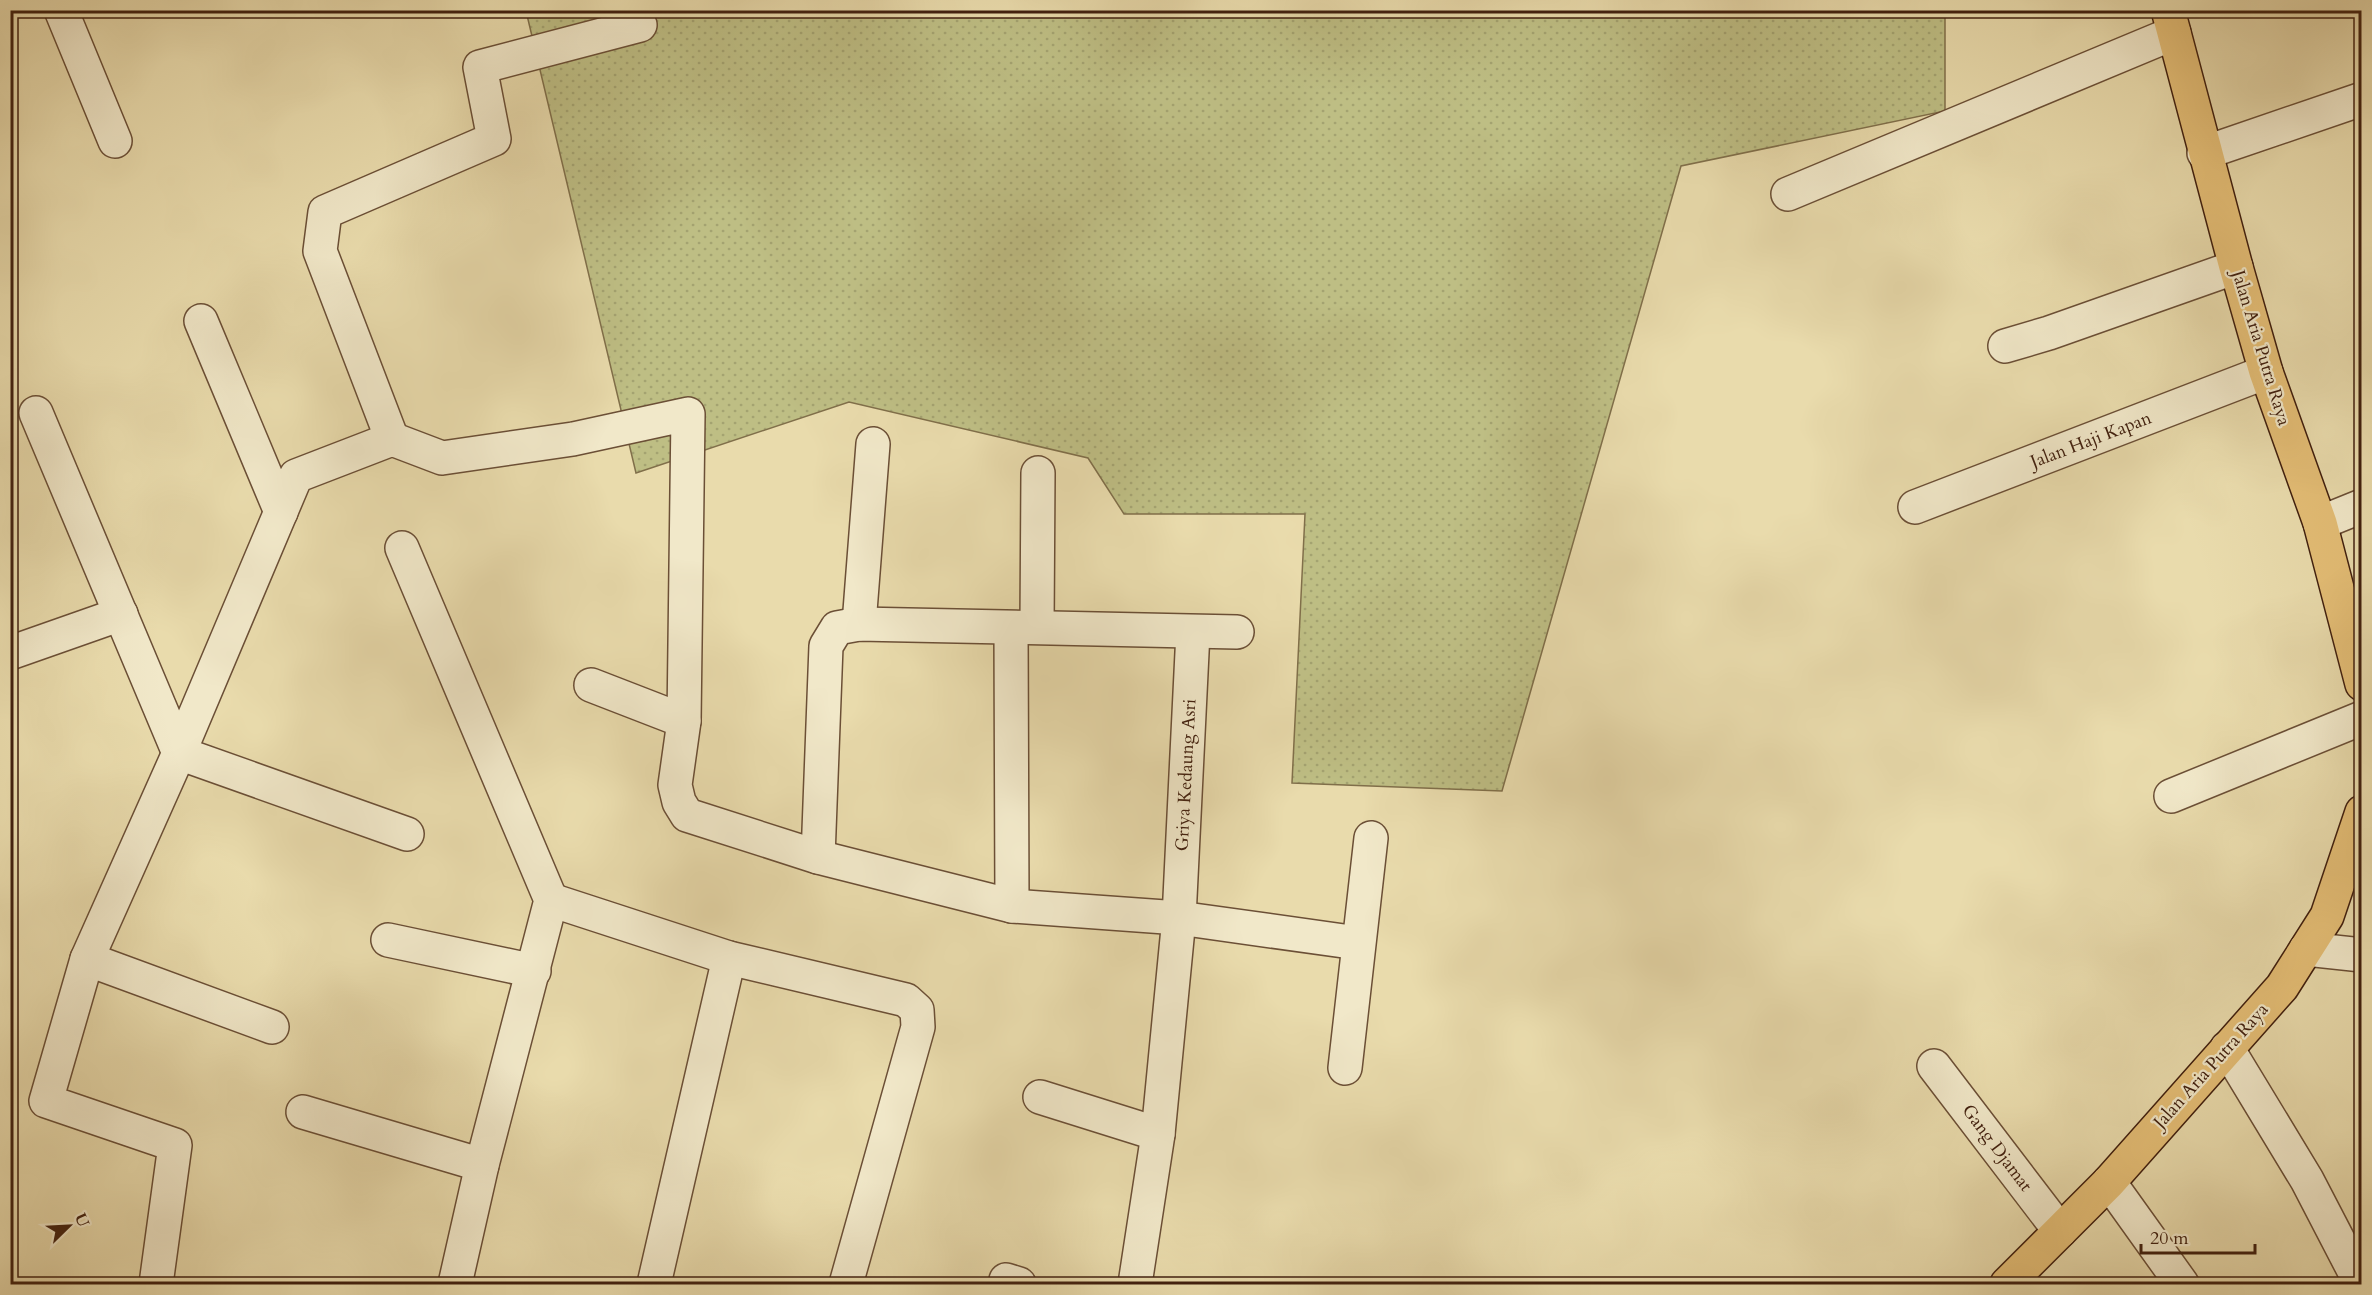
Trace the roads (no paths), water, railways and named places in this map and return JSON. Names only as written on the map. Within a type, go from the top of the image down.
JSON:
[{"type":"main road","name":"Jalan Aria Putra Raya","points":[[2171,22],[2204,153],[2266,372],[2320,523],[2361,684]]},
{"type":"main road","name":"Jalan Aria Putra Raya","points":[[2007,1284],[2109,1182],[2282,987],[2327,916],[2361,812]]},
{"type":"street","points":[[61,10],[115,141]]},
{"type":"street","points":[[1788,194],[2171,22]]},
{"type":"street","points":[[392,439],[320,251],[325,212],[494,139],[480,67],[640,25]]},
{"type":"street","points":[[2204,153],[2361,99]]},
{"type":"street","points":[[2006,346],[2236,267]]},
{"type":"street","points":[[201,321],[281,512]]},
{"type":"street","name":"Jalan Haji Kapan","points":[[1915,507],[2266,372]]},
{"type":"street","points":[[36,413],[179,753],[407,834]]},
{"type":"street","points":[[156,1284],[175,1145],[46,1101],[87,959],[179,753],[296,476],[392,439],[442,458],[573,439],[688,414],[684,721],[675,784],[679,802],[687,814],[818,858],[1012,906],[1179,918],[1358,943]]},
{"type":"street","points":[[859,624],[873,444]]},
{"type":"street","points":[[1012,906],[1024,627],[1038,473]]},
{"type":"street","points":[[2320,523],[2361,506]]},
{"type":"street","points":[[402,548],[551,900],[482,1165],[455,1284]]},
{"type":"street","points":[[10,653],[121,614]]},
{"type":"street","points":[[818,858],[826,646],[837,628],[859,624],[1237,632]]},
{"type":"street","name":"Griya Kedaung Asri","points":[[1135,1284],[1158,1134],[1179,918],[1193,632]]},
{"type":"street","points":[[591,685],[684,721]]},
{"type":"street","points":[[2171,796],[2361,718]]},
{"type":"street","points":[[1345,1068],[1371,837]]},
{"type":"street","points":[[551,900],[729,958],[906,1000],[917,1010],[918,1027],[846,1284]]},
{"type":"street","points":[[388,940],[534,971]]},
{"type":"street","points":[[2306,950],[2361,955]]},
{"type":"street","points":[[654,1284],[729,958]]},
{"type":"street","points":[[87,959],[272,1027]]},
{"type":"street","points":[[2227,1048],[2307,1179],[2361,1284]]},
{"type":"street","name":"Gang Djamat","points":[[1934,1066],[2060,1231]]},
{"type":"street","points":[[1040,1097],[1158,1134]]},
{"type":"street","points":[[303,1112],[482,1165]]},
{"type":"street","points":[[2109,1182],[2182,1284]]}]
